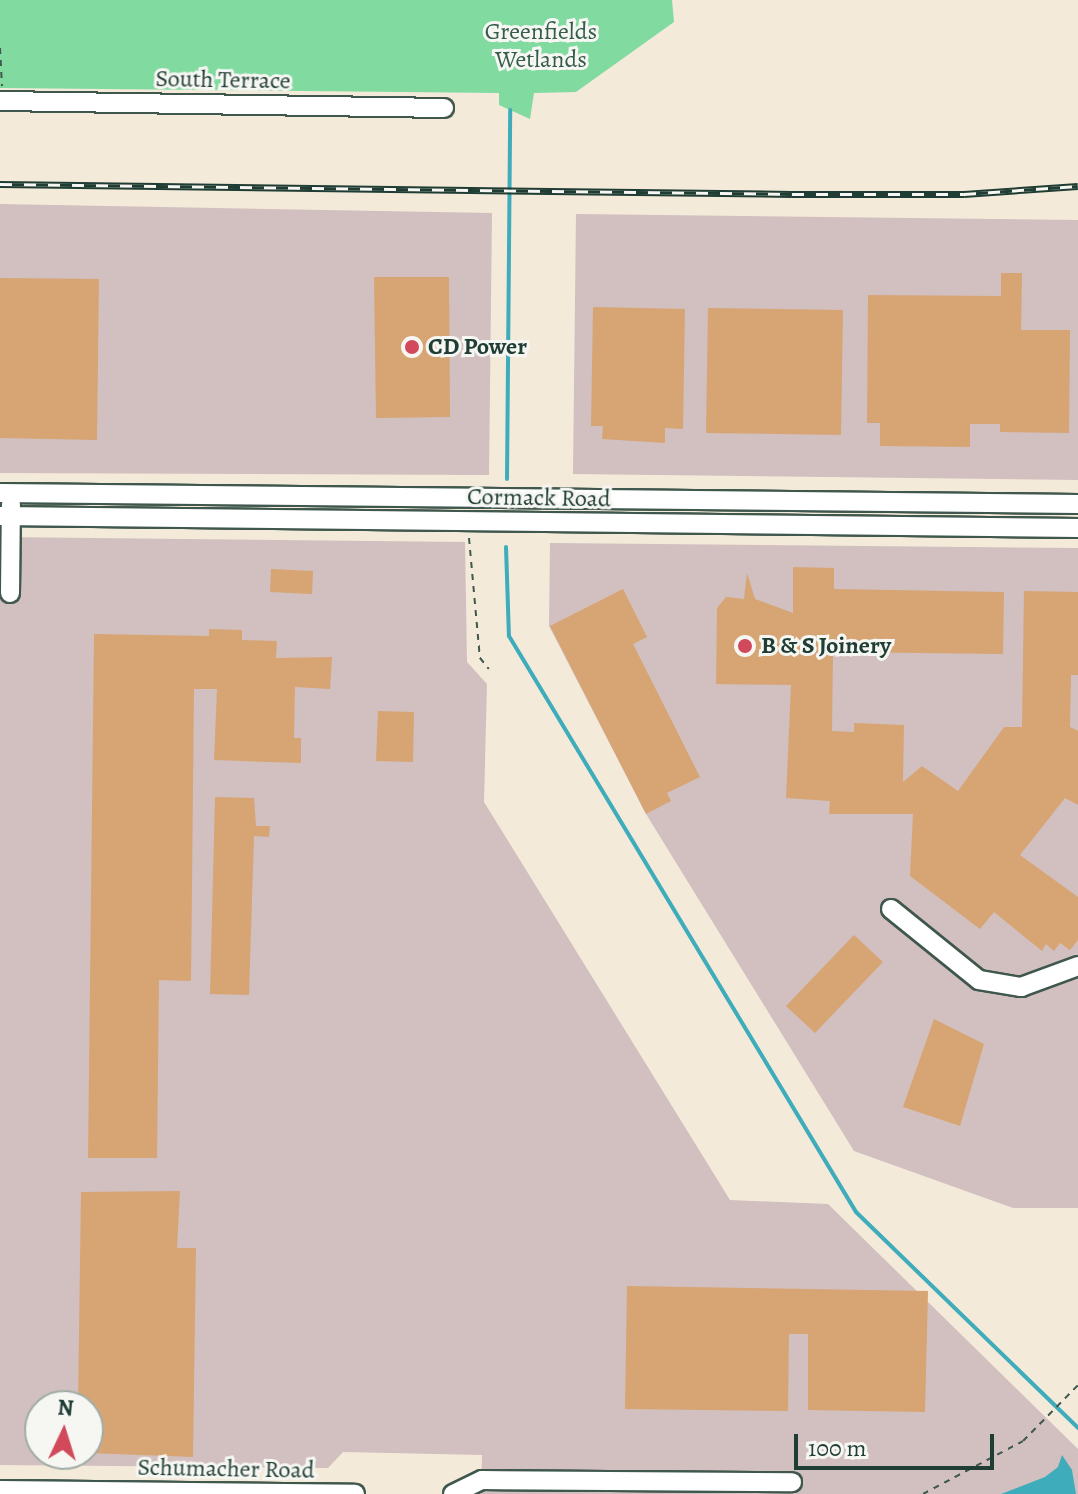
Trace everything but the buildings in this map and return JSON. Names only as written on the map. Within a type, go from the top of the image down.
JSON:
[{"type":"street","name":"South Terrace","points":[[0,101],[444,108]]},
{"type":"street","name":"Cormack Road","points":[[6,493],[1078,504]]},
{"type":"street","points":[[6,493],[10,593]]},
{"type":"street","name":"Cormack Road","points":[[6,516],[1078,528]]},
{"type":"street","points":[[891,909],[979,980],[1021,987],[1078,966]]},
{"type":"street","points":[[453,1494],[482,1480],[792,1482]]},
{"type":"street","name":"Schumacher Road","points":[[0,1490],[355,1494]]},
{"type":"path","points":[[0,48],[0,91]]},
{"type":"path","points":[[472,521],[468,544],[480,658],[489,669]]},
{"type":"path","points":[[923,1494],[998,1458],[1039,1425],[1078,1385]]},
{"type":"shaded area","points":[[0,204],[492,213],[489,475],[0,473]]},
{"type":"shaded area","points":[[576,214],[1078,220],[1078,480],[573,474]]},
{"type":"shaded area","points":[[0,537],[465,542],[467,662],[487,684],[484,802],[730,1200],[828,1204],[1078,1449],[1078,1494],[481,1494],[482,1455],[343,1452],[328,1468],[104,1466],[104,1390],[24,1390],[24,1465],[0,1465]]},
{"type":"shaded area","points":[[550,543],[1078,548],[1078,1208],[1013,1208],[854,1151],[646,814],[549,626]]},
{"type":"green space","name":"Greenfields Wetlands","points":[[0,0],[672,0],[674,22],[576,92],[534,93],[530,119],[499,105],[499,93],[0,88]]},
{"type":"water","points":[[1062,1455],[1072,1470],[1076,1494],[1001,1494],[1045,1477],[1058,1467]]},
{"type":"waterway","points":[[507,479],[510,110]]},
{"type":"waterway","points":[[506,547],[509,636],[856,1212],[1078,1428]]},
{"type":"railway","points":[[0,184],[792,194],[964,194],[1078,186]]},
{"type":"place","name":"CD Power","points":[[412,347]]},
{"type":"place","name":"B & S Joinery","points":[[745,646]]}]
